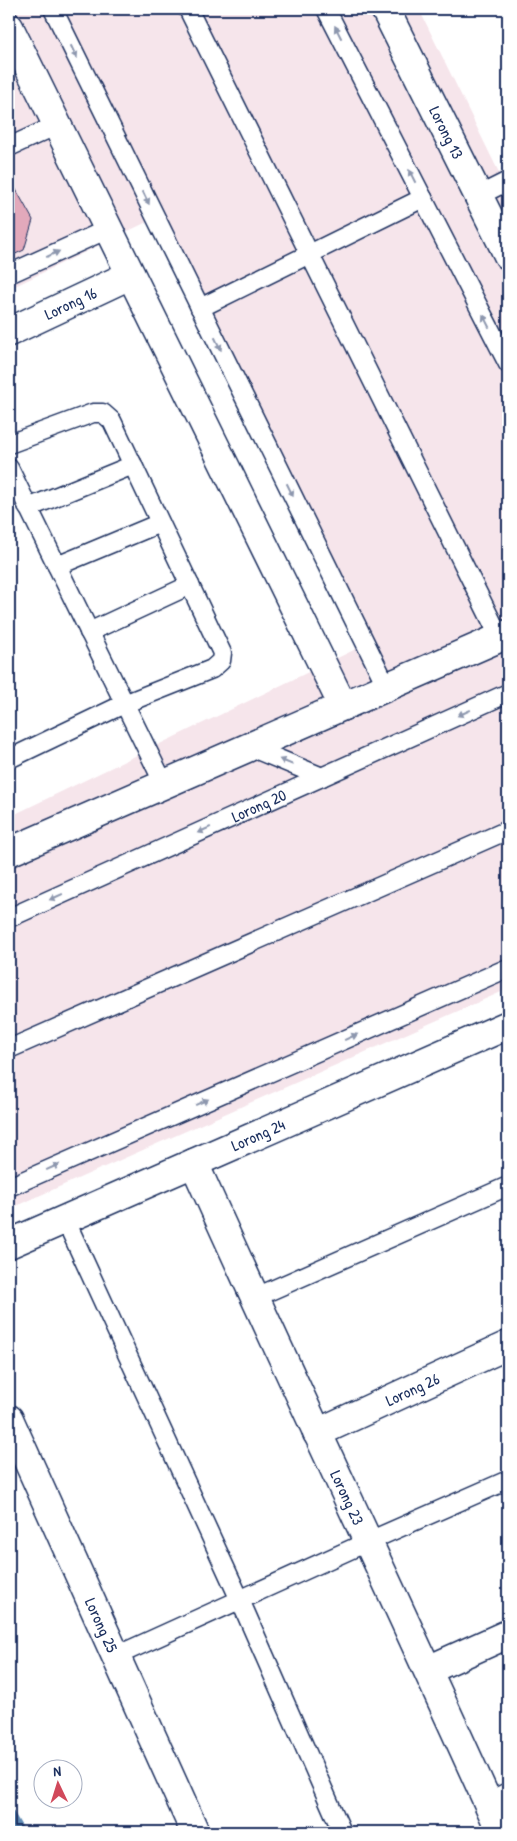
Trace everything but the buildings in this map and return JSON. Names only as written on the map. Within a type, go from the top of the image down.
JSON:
[{"type":"street","name":"Lorong 13","points":[[385,9],[508,256]]},
{"type":"street","points":[[9,27],[343,706]]},
{"type":"street","name":"Lorong 16","points":[[9,332],[130,275]]},
{"type":"street","points":[[9,852],[504,636]]},
{"type":"street","name":"Lorong 24","points":[[9,1244],[508,1025]]},
{"type":"street","name":"Lorong 23","points":[[194,1163],[254,1298],[428,1670],[498,1797],[500,1832]]},
{"type":"street","name":"Lorong 26","points":[[317,1433],[508,1346]]},
{"type":"street","name":"Lorong 25","points":[[9,1419],[195,1832]]},
{"type":"street","points":[[428,1670],[508,1634]]},
{"type":"lane","points":[[53,9],[387,687]]},
{"type":"lane","points":[[188,9],[504,636]]},
{"type":"lane","points":[[326,9],[508,364]]},
{"type":"lane","points":[[9,147],[57,125]]},
{"type":"lane","points":[[478,196],[508,181]]},
{"type":"lane","points":[[200,308],[423,198]]},
{"type":"lane","points":[[9,274],[108,229]]},
{"type":"lane","points":[[9,444],[93,413],[102,414],[112,421],[222,654],[221,662],[212,668],[124,704],[9,759]]},
{"type":"lane","points":[[28,508],[133,465]]},
{"type":"lane","points":[[9,468],[164,784]]},
{"type":"lane","points":[[57,566],[160,522]]},
{"type":"lane","points":[[89,632],[190,585]]},
{"type":"lane","name":"Lorong 20","points":[[9,918],[508,693]]},
{"type":"lane","points":[[250,747],[322,777]]},
{"type":"lane","points":[[9,1049],[508,830]]},
{"type":"lane","points":[[9,1187],[508,968]]},
{"type":"lane","points":[[254,1298],[508,1186]]},
{"type":"lane","points":[[65,1220],[240,1600],[342,1832]]},
{"type":"lane","points":[[116,1656],[508,1480]]},
{"type":"shaded area","points":[[9,9],[419,9],[508,191],[508,989],[9,1209],[9,817],[358,648],[149,221],[9,289]]},
{"type":"waterway","points":[[9,1813],[20,1832]]}]
